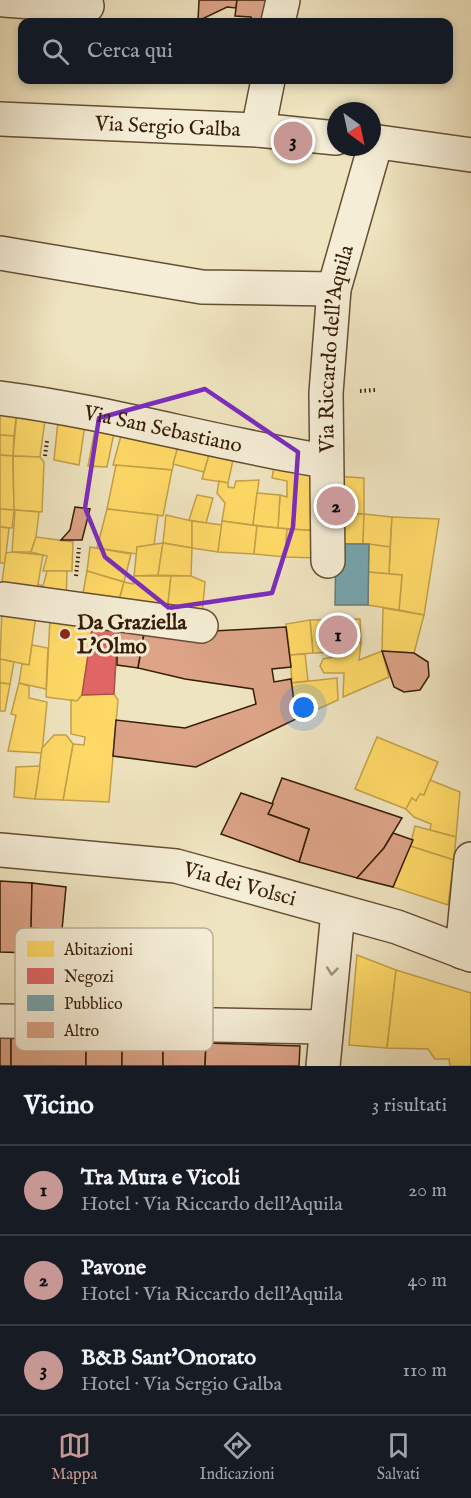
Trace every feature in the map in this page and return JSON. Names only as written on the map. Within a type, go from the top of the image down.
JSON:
[{"type":"street","points":[[4,0],[87,6]]},
{"type":"street","points":[[279,18],[283,0]]},
{"type":"street","points":[[258,130],[267,84]]},
{"type":"street","name":"Via Sergio Galba","points":[[0,119],[258,130],[327,137]]},
{"type":"street","points":[[381,142],[471,155]]},
{"type":"street","name":"Via Riccardo dell'Aquila","points":[[328,561],[327,350],[334,289],[370,156]]},
{"type":"street","points":[[0,253],[202,287],[334,289]]},
{"type":"street","name":"Via San Sebastiano","points":[[0,398],[122,418],[257,449],[326,461]]},
{"type":"street","points":[[4,599],[201,626]]},
{"type":"street","name":"Via dei Volsci","points":[[0,850],[176,866],[397,927],[466,953]]},
{"type":"street","points":[[466,953],[471,859]]},
{"type":"street","points":[[323,1066],[338,912]]},
{"type":"street","points":[[0,1021],[15,1021]]},
{"type":"street","points":[[213,1025],[326,1027]]},
{"type":"highlighted area","points":[[205,389],[298,452],[293,527],[272,593],[169,608],[105,557],[85,508],[99,418]]},
{"type":"building: Abitazioni","points":[[0,408],[17,410],[14,436],[0,435]]},
{"type":"building: Abitazioni","points":[[17,410],[46,413],[40,457],[13,456]]},
{"type":"building: Abitazioni","points":[[59,412],[86,417],[79,465],[54,460]]},
{"type":"building: Abitazioni","points":[[97,419],[116,423],[107,467],[88,466]]},
{"type":"building: Abitazioni","points":[[125,421],[181,436],[172,470],[113,465]]},
{"type":"building: Abitazioni","points":[[0,435],[14,436],[13,456],[0,455]]},
{"type":"building: Abitazioni","points":[[181,436],[212,445],[204,472],[173,464]]},
{"type":"building: Abitazioni","points":[[212,445],[235,451],[228,483],[202,479]]},
{"type":"building: Abitazioni","points":[[0,455],[13,456],[14,510],[0,509]]},
{"type":"building: Abitazioni","points":[[13,456],[40,457],[44,462],[42,512],[14,510]]},
{"type":"building: Abitazioni","points":[[275,461],[320,470],[320,531],[278,528],[280,495],[287,497],[287,481],[272,478]]},
{"type":"building: Abitazioni","points":[[116,465],[172,470],[163,516],[107,509]]},
{"type":"building: Abitazioni","points":[[335,476],[364,478],[364,514],[337,514]]},
{"type":"building: Abitazioni","points":[[259,480],[253,525],[222,521],[225,503],[217,493],[219,481],[228,483],[228,487],[234,488],[236,481]]},
{"type":"building: Abitazioni","points":[[257,493],[280,495],[278,528],[253,525]]},
{"type":"building: Abitazioni","points":[[197,495],[213,498],[206,523],[189,520]]},
{"type":"building: Abitazioni","points":[[0,509],[14,510],[12,528],[0,527]]},
{"type":"building: Abitazioni","points":[[107,509],[158,515],[154,545],[137,547],[137,554],[97,548]]},
{"type":"building: Abitazioni","points":[[15,510],[39,512],[36,537],[31,552],[12,552]]},
{"type":"building: Abitazioni","points":[[337,514],[364,514],[363,544],[336,544]]},
{"type":"building: Abitazioni","points":[[364,514],[392,517],[390,547],[363,544]]},
{"type":"building: Abitazioni","points":[[166,515],[192,521],[192,548],[163,543]]},
{"type":"building: Abitazioni","points":[[392,517],[439,519],[424,615],[399,610],[402,575],[389,574]]},
{"type":"building: Abitazioni","points":[[192,521],[222,525],[218,552],[192,548]]},
{"type":"building: Abitazioni","points":[[222,521],[257,526],[254,554],[218,552]]},
{"type":"building: Abitazioni","points":[[257,526],[287,529],[285,557],[254,554]]},
{"type":"building: Abitazioni","points":[[0,527],[9,528],[5,563],[0,563]]},
{"type":"building: Abitazioni","points":[[287,529],[320,531],[318,558],[285,557]]},
{"type":"building: Abitazioni","points":[[36,537],[73,542],[72,571],[43,571],[47,556],[31,552]]},
{"type":"building: Abitazioni","points":[[163,543],[158,575],[134,576],[137,547]]},
{"type":"building: Abitazioni","points":[[163,543],[192,548],[191,576],[158,575]]},
{"type":"building: Abitazioni","points":[[369,544],[390,547],[389,574],[368,572]]},
{"type":"building: Abitazioni","points":[[90,547],[131,554],[124,582],[87,571]]},
{"type":"building: Abitazioni","points":[[6,553],[43,555],[36,596],[1,590]]},
{"type":"building: Abitazioni","points":[[47,571],[67,571],[66,602],[36,596],[38,584],[43,586]]},
{"type":"building: Abitazioni","points":[[87,571],[124,582],[117,608],[81,604]]},
{"type":"building: Abitazioni","points":[[368,572],[402,575],[399,610],[368,605]]},
{"type":"building: Abitazioni","points":[[134,576],[171,576],[167,613],[117,608],[124,582],[133,584]]},
{"type":"building: Abitazioni","points":[[171,576],[191,576],[205,582],[202,615],[167,613]]},
{"type":"building: Abitazioni","points":[[383,608],[424,615],[414,653],[382,651]]},
{"type":"building: Abitazioni","points":[[2,609],[36,615],[29,665],[0,659]]},
{"type":"building: Abitazioni","points":[[50,618],[93,622],[82,695],[77,701],[46,697]]},
{"type":"building: Abitazioni","points":[[360,619],[361,643],[336,642],[336,652],[313,653],[310,620]]},
{"type":"building: Abitazioni","points":[[310,620],[313,653],[290,655],[286,624]]},
{"type":"building: Abitazioni","points":[[344,643],[361,643],[359,660],[382,651],[389,677],[343,697],[344,673],[324,673],[320,666],[323,659],[343,655]]},
{"type":"building: Abitazioni","points":[[32,645],[48,648],[46,689],[19,683],[22,664],[29,665]]},
{"type":"building: Abitazioni","points":[[305,654],[308,681],[292,683],[290,655]]},
{"type":"building: Abitazioni","points":[[0,659],[14,662],[10,684],[0,683]]},
{"type":"building: Abitazioni","points":[[337,678],[338,700],[296,719],[292,683]]},
{"type":"building: Abitazioni","points":[[0,683],[10,684],[5,711],[0,711]]},
{"type":"building: Abitazioni","points":[[19,683],[29,686],[29,698],[47,702],[42,753],[8,751],[16,715],[11,714]]},
{"type":"building: Abitazioni","points":[[114,694],[118,700],[109,802],[63,800],[73,744],[84,745],[85,737],[71,734],[71,700],[77,701],[82,695]]},
{"type":"building: Abitazioni","points":[[54,735],[66,735],[73,744],[63,800],[35,799],[42,748]]},
{"type":"building: Abitazioni","points":[[377,737],[438,762],[424,795],[420,794],[416,801],[412,798],[406,809],[355,789]]},
{"type":"building: Abitazioni","points":[[40,766],[35,799],[14,797],[16,767]]},
{"type":"building: Abitazioni","points":[[430,780],[460,792],[456,837],[430,830],[431,824],[414,817],[406,809],[412,798],[416,801],[420,794],[424,795]]},
{"type":"building: Abitazioni","points":[[415,826],[456,837],[454,860],[410,846]]},
{"type":"building: Abitazioni","points":[[410,846],[454,860],[448,905],[393,887]]},
{"type":"building: Abitazioni","points":[[357,955],[396,970],[387,1048],[349,1045]]},
{"type":"building: Abitazioni","points":[[396,970],[471,993],[471,1066],[450,1066],[449,1059],[435,1059],[428,1049],[387,1048]]},
{"type":"building: Negozi","points":[[93,622],[118,626],[114,694],[82,695]]},
{"type":"building: Pubblico","points":[[336,544],[369,544],[368,605],[335,605]]},
{"type":"building: Altro","points":[[199,0],[237,0],[236,8],[227,7],[204,18],[198,18]]},
{"type":"building: Altro","points":[[237,0],[278,0],[276,18],[235,16]]},
{"type":"building: Altro","points":[[75,507],[90,509],[82,540],[61,540],[70,530]]},
{"type":"building: Altro","points":[[118,626],[145,628],[138,668],[117,665]]},
{"type":"building: Altro","points":[[286,627],[291,667],[272,669],[274,682],[291,679],[296,719],[196,767],[113,756],[116,720],[185,728],[256,704],[253,689],[185,679],[138,668],[145,628],[194,632]]},
{"type":"building: Altro","points":[[382,651],[414,653],[428,662],[429,676],[420,690],[404,692],[394,687]]},
{"type":"building: Altro","points":[[282,778],[402,818],[384,848],[357,878],[299,862],[309,829],[268,814]]},
{"type":"building: Altro","points":[[241,793],[273,804],[268,814],[309,829],[299,862],[221,834]]},
{"type":"building: Altro","points":[[393,833],[413,840],[393,887],[357,878],[384,848]]},
{"type":"building: Altro","points":[[0,881],[32,883],[31,928],[15,928],[15,952],[0,952]]},
{"type":"building: Altro","points":[[32,883],[66,887],[62,928],[31,928]]},
{"type":"building: Altro","points":[[0,1034],[11,1035],[11,1066],[0,1066]]},
{"type":"building: Altro","points":[[11,1035],[15,1035],[15,1051],[86,1051],[86,1066],[11,1066]]},
{"type":"building: Altro","points":[[213,1043],[300,1046],[299,1066],[205,1066],[206,1051],[213,1051]]},
{"type":"building: Altro","points":[[86,1051],[122,1051],[122,1066],[86,1066]]},
{"type":"building: Altro","points":[[122,1051],[163,1051],[163,1066],[122,1066]]},
{"type":"building: Altro","points":[[163,1051],[206,1051],[205,1066],[163,1066]]},
{"type":"place","name":"B&B Sant'Onorato","points":[[293,141]]},
{"type":"place","name":"Pavone","points":[[336,506]]},
{"type":"place","name":"Da Graziella L'Olmo","points":[[65,634]]},
{"type":"place","name":"Tra Mura e Vicoli","points":[[338,635]]}]
